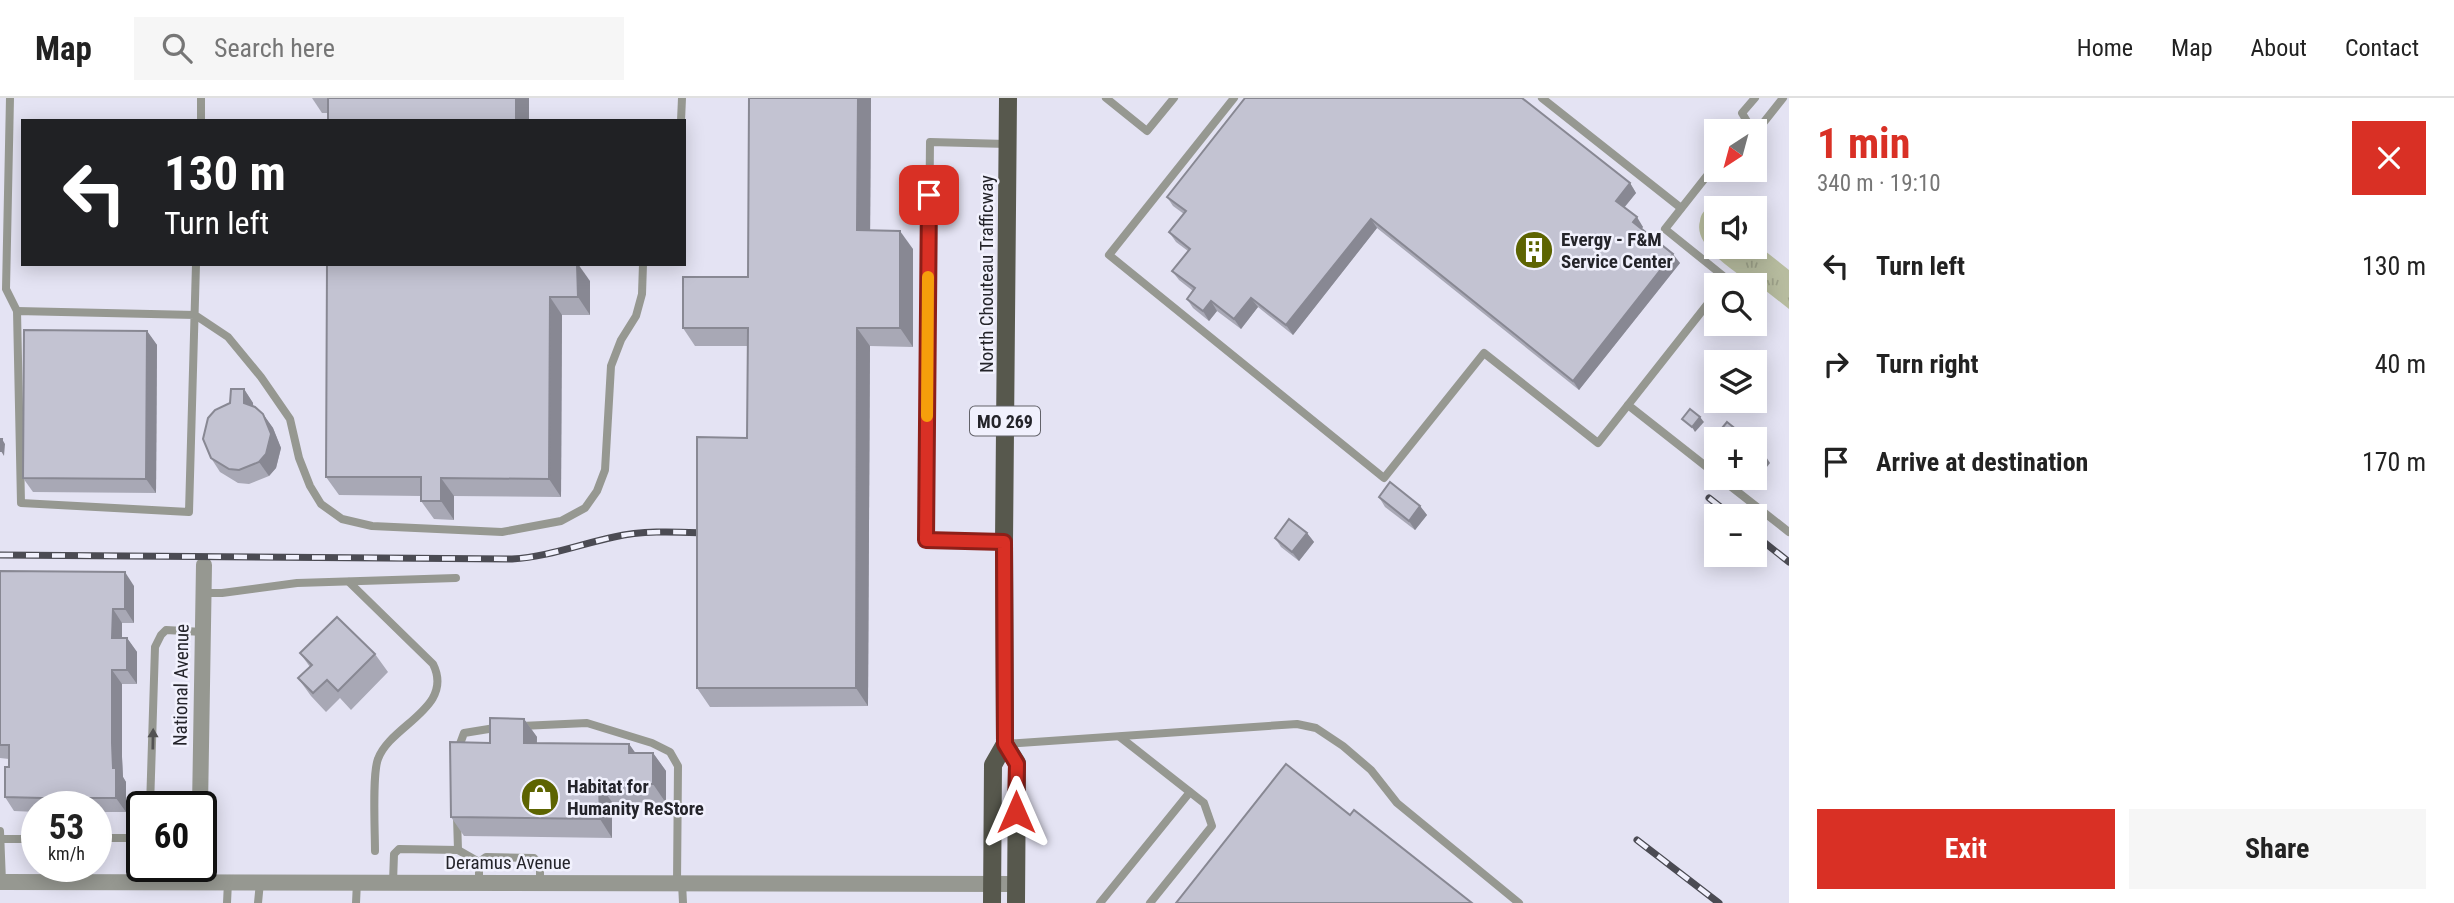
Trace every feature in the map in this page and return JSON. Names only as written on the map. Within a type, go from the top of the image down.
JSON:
[{"type":"main road","name":"North Chouteau Trafficway","points":[[992,903],[993,765],[1005,744],[1008,98]]},
{"type":"main road","name":"North Chouteau Trafficway","points":[[1005,744],[1017,764],[1016,903]]},
{"type":"street","name":"National Avenue","points":[[200,791],[204,565]]},
{"type":"street","name":"Deramus Avenue","points":[[1,882],[126,875]]},
{"type":"street","name":"Deramus Avenue","points":[[217,879],[228,882],[1016,884]]},
{"type":"lane","points":[[10,98],[6,289],[17,311],[21,503],[189,512],[196,266]]},
{"type":"lane","points":[[201,98],[201,119]]},
{"type":"lane","points":[[681,119],[682,98]]},
{"type":"lane","points":[[1106,98],[1147,131],[1174,98]]},
{"type":"lane","points":[[1116,106],[1122,98]]},
{"type":"lane","points":[[1234,98],[1109,255],[1384,478],[1484,353],[1598,443],[1704,309]]},
{"type":"lane","points":[[1542,98],[1681,208]]},
{"type":"lane","points":[[1746,119],[1742,113],[1755,98]]},
{"type":"lane","points":[[1766,119],[1783,98]]},
{"type":"lane","points":[[1004,542],[926,540],[926,498],[930,142],[1008,144]]},
{"type":"lane","points":[[1704,179],[1665,229],[1720,273]]},
{"type":"lane","points":[[17,311],[195,314],[228,337],[283,408],[290,419],[299,458],[310,486],[321,504],[342,519],[372,526],[502,532],[561,521],[585,508],[597,491],[606,470],[611,366],[621,340],[636,316],[642,295],[643,266]]},
{"type":"lane","points":[[1628,405],[1704,465]]},
{"type":"lane","points":[[1736,490],[1789,532]]},
{"type":"lane","points":[[204,593],[297,583],[456,578]]},
{"type":"lane","points":[[349,582],[433,664],[439,677],[438,688],[432,700],[387,746],[376,762],[375,850]]},
{"type":"lane","points":[[150,791],[155,647],[166,631],[203,632]]},
{"type":"lane","points":[[454,761],[464,733],[497,727],[587,723],[652,743],[670,752],[678,766],[680,883],[683,903]]},
{"type":"lane","points":[[1005,744],[1297,724],[1316,728],[1371,770],[1397,803],[1519,903]]},
{"type":"lane","points":[[1120,737],[1204,803],[1212,826],[1150,903]]},
{"type":"lane","points":[[1100,903],[1190,792]]},
{"type":"lane","points":[[457,812],[458,850]]},
{"type":"lane","points":[[0,831],[1,882]]},
{"type":"lane","points":[[0,839],[21,839]]},
{"type":"lane","points":[[393,882],[394,854],[399,849],[458,850],[482,860],[534,858],[540,864],[540,883]]},
{"type":"lane","points":[[478,883],[482,860]]},
{"type":"lane","points":[[227,903],[228,882]]},
{"type":"lane","points":[[258,903],[260,882]]},
{"type":"lane","points":[[356,903],[357,882]]},
{"type":"green space","points":[[1704,212],[1704,241],[1699,231]]},
{"type":"green space","points":[[1767,253],[1789,270],[1789,309],[1767,292],[1767,273],[1736,273],[1719,259],[1767,259]]},
{"type":"building","points":[[328,98],[516,98],[516,119],[328,119]]},
{"type":"building","points":[[749,98],[858,98],[857,230],[900,231],[900,328],[857,328],[856,688],[697,688],[697,437],[747,438],[748,328],[683,328],[683,277],[748,277]]},
{"type":"building","name":"Evergy - F&M Service Center","points":[[1245,98],[1522,98],[1630,183],[1616,201],[1637,217],[1633,222],[1673,254],[1573,381],[1371,219],[1286,325],[1251,298],[1234,319],[1211,301],[1203,311],[1187,299],[1195,288],[1172,271],[1190,249],[1169,232],[1186,211],[1167,197]]},
{"type":"building","points":[[327,266],[577,266],[578,297],[550,297],[549,479],[441,478],[441,501],[421,501],[421,477],[326,477]]},
{"type":"building","points":[[24,330],[147,331],[146,479],[23,478]]},
{"type":"building","points":[[231,389],[244,389],[244,403],[263,414],[271,434],[266,454],[259,462],[239,470],[229,469],[211,458],[203,439],[208,418],[215,410],[230,403]]},
{"type":"building","points":[[1690,409],[1700,417],[1692,427],[1682,419]]},
{"type":"building","points":[[1390,482],[1420,506],[1409,521],[1379,497]]},
{"type":"building","points":[[1289,519],[1307,533],[1292,552],[1275,538]]},
{"type":"building","points":[[0,571],[125,572],[125,609],[113,609],[112,638],[127,638],[127,670],[112,670],[112,743],[113,768],[116,768],[116,798],[112,798],[112,791],[21,791],[21,797],[5,797],[5,767],[9,767],[9,745],[0,745]]},
{"type":"building","points":[[337,617],[375,654],[338,691],[327,680],[313,693],[298,678],[312,665],[300,653]]},
{"type":"building","points":[[490,718],[524,719],[524,743],[629,744],[629,753],[653,753],[653,784],[599,784],[600,819],[451,817],[450,742],[490,743]]},
{"type":"building","points":[[1286,764],[1350,815],[1354,810],[1472,903],[1176,903]]},
{"type":"railway","points":[[1709,498],[1717,504]]},
{"type":"railway","points":[[0,555],[512,559],[637,533],[708,533]]},
{"type":"railway","points":[[1767,545],[1789,562]]},
{"type":"railway","points":[[1637,840],[1719,903]]},
{"type":"slow traffic","points":[[927,416],[928,277]]},
{"type":"place","name":"Evergy - F&M Service Center","points":[[1534,250]]},
{"type":"place","name":"Habitat for Humanity ReStore","points":[[540,797]]},
{"type":"route","points":[[929,195],[926,540],[1004,542],[1005,744],[1017,764],[1016,812]]}]
